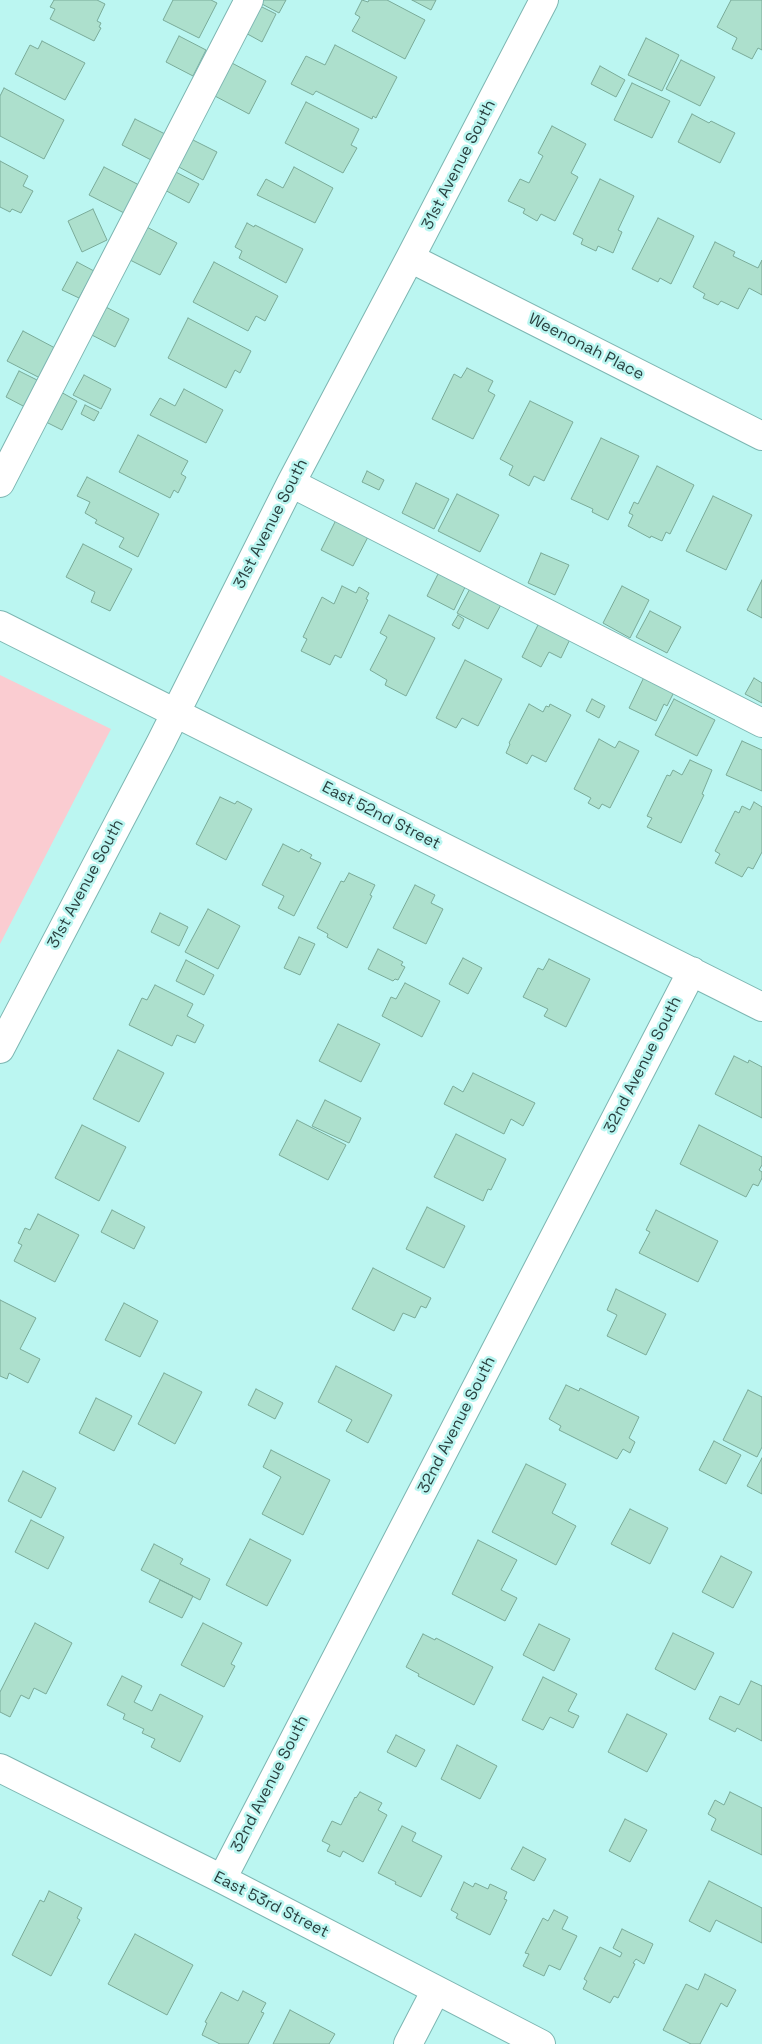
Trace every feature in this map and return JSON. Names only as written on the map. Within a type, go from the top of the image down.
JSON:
[{"type":"street","points":[[0,483],[249,0]]},
{"type":"street","name":"31st Avenue South","points":[[0,1049],[175,713],[290,483],[544,0]]},
{"type":"street","name":"Weenonah Place","points":[[410,258],[762,436]]},
{"type":"street","points":[[290,483],[762,723]]},
{"type":"street","name":"East 52nd Street","points":[[0,625],[762,1006]]},
{"type":"street","name":"32nd Avenue South","points":[[222,1878],[692,971]]},
{"type":"street","name":"East 53rd Street","points":[[0,1768],[222,1878],[541,2044]]},
{"type":"street","points":[[408,2044],[436,1990]]},
{"type":"shaded area","points":[[0,675],[111,729],[0,944]]},
{"type":"building","points":[[54,0],[97,0],[105,4],[97,21],[101,23],[99,27],[101,28],[94,41],[50,19],[55,9],[50,7]]},
{"type":"building","points":[[173,0],[211,0],[217,3],[199,38],[163,20]]},
{"type":"building","points":[[262,0],[286,0],[279,13],[260,3]]},
{"type":"building","points":[[362,0],[368,2],[369,0],[387,0],[425,20],[405,59],[352,31],[360,17],[355,14]]},
{"type":"building","points":[[412,0],[436,0],[431,10]]},
{"type":"building","points":[[731,0],[762,0],[762,50],[758,48],[752,59],[732,49],[737,38],[717,27]]},
{"type":"building","points":[[256,4],[276,14],[262,42],[242,31]]},
{"type":"building","points":[[179,36],[206,50],[193,76],[166,62]]},
{"type":"building","points":[[646,38],[679,55],[662,91],[628,75]]},
{"type":"building","points":[[42,41],[85,63],[65,100],[15,74],[30,45],[38,49]]},
{"type":"building","points":[[335,45],[397,77],[376,118],[373,116],[372,119],[316,91],[313,95],[291,84],[306,56],[325,65]]},
{"type":"building","points":[[681,60],[715,77],[700,106],[666,89]]},
{"type":"building","points":[[230,62],[266,81],[249,114],[213,95]]},
{"type":"building","points":[[600,66],[625,80],[616,97],[591,84]]},
{"type":"building","points":[[632,83],[670,101],[652,138],[614,120]]},
{"type":"building","points":[[4,88],[64,120],[44,159],[0,136],[0,96]]},
{"type":"building","points":[[306,102],[359,129],[351,145],[357,148],[343,173],[285,143]]},
{"type":"building","points":[[692,114],[735,133],[720,163],[678,142]]},
{"type":"building","points":[[135,119],[169,136],[155,162],[122,145]]},
{"type":"building","points":[[552,126],[586,144],[571,173],[578,177],[555,221],[541,214],[537,221],[523,213],[525,209],[508,201],[520,179],[529,183],[543,156],[538,153]]},
{"type":"building","points":[[191,139],[217,152],[203,180],[177,166]]},
{"type":"building","points":[[0,161],[28,176],[23,186],[33,191],[21,213],[12,209],[10,212],[0,207]]},
{"type":"building","points":[[104,167],[141,186],[126,214],[89,195]]},
{"type":"building","points":[[294,167],[333,188],[315,223],[257,195],[266,179],[283,188]]},
{"type":"building","points":[[170,169],[199,184],[189,203],[161,188]]},
{"type":"building","points":[[600,179],[634,196],[618,230],[622,232],[613,253],[598,246],[596,251],[581,244],[583,239],[573,234]]},
{"type":"building","points":[[93,209],[107,240],[82,252],[68,221]]},
{"type":"building","points":[[658,218],[694,236],[671,284],[660,278],[658,282],[632,269]]},
{"type":"building","points":[[247,223],[254,227],[255,225],[303,249],[286,283],[239,258],[242,251],[235,247]]},
{"type":"building","points":[[143,225],[177,243],[160,275],[126,258]]},
{"type":"building","points":[[715,242],[735,252],[733,256],[758,268],[762,260],[762,295],[749,288],[738,309],[721,301],[718,305],[703,298],[705,294],[693,287]]},
{"type":"building","points":[[77,262],[94,271],[79,298],[62,290]]},
{"type":"building","points":[[214,262],[278,296],[265,321],[256,316],[248,331],[193,302]]},
{"type":"building","points":[[102,305],[129,319],[115,347],[88,333]]},
{"type":"building","points":[[188,318],[251,351],[240,373],[235,370],[226,388],[168,358]]},
{"type":"building","points":[[23,331],[55,348],[40,378],[7,361]]},
{"type":"building","points":[[467,368],[493,381],[488,391],[495,395],[473,439],[432,419],[454,374],[461,378]]},
{"type":"building","points":[[19,371],[39,381],[25,407],[6,397]]},
{"type":"building","points":[[84,375],[111,389],[101,409],[73,395]]},
{"type":"building","points":[[184,389],[223,410],[206,443],[150,415],[160,398],[175,406]]},
{"type":"building","points":[[59,391],[77,401],[62,430],[44,421]]},
{"type":"building","points":[[530,401],[573,422],[544,481],[534,476],[529,486],[509,475],[513,466],[500,459]]},
{"type":"building","points":[[85,405],[99,412],[94,421],[81,414]]},
{"type":"building","points":[[138,435],[188,461],[181,474],[186,477],[178,493],[174,490],[170,498],[119,472]]},
{"type":"building","points":[[601,438],[639,456],[608,520],[592,512],[593,509],[571,499]]},
{"type":"building","points":[[657,466],[694,485],[670,534],[666,532],[662,541],[651,536],[650,538],[628,526],[633,515],[629,513],[634,502],[638,504]]},
{"type":"building","points":[[367,471],[384,480],[379,490],[362,482]]},
{"type":"building","points":[[87,477],[159,514],[138,557],[119,547],[124,538],[95,523],[97,520],[85,513],[90,502],[77,496]]},
{"type":"building","points":[[416,483],[449,499],[434,529],[402,513]]},
{"type":"building","points":[[457,494],[499,515],[480,552],[438,531]]},
{"type":"building","points":[[713,496],[752,515],[726,570],[686,551]]},
{"type":"building","points":[[338,516],[370,533],[353,566],[321,550]]},
{"type":"building","points":[[83,544],[132,569],[110,611],[91,602],[95,592],[66,577]]},
{"type":"building","points":[[541,553],[569,565],[555,595],[528,583]]},
{"type":"building","points":[[441,568],[468,581],[454,610],[427,596]]},
{"type":"building","points":[[762,580],[762,618],[747,610]]},
{"type":"building","points":[[473,583],[504,599],[488,629],[457,613]]},
{"type":"building","points":[[342,586],[356,593],[359,587],[369,593],[366,599],[368,600],[341,658],[335,655],[330,665],[301,651],[307,639],[303,637],[322,597],[334,604]]},
{"type":"building","points":[[622,586],[649,600],[630,638],[603,623]]},
{"type":"building","points":[[650,611],[681,627],[667,653],[636,637]]},
{"type":"building","points":[[389,615],[435,638],[406,696],[385,685],[387,680],[370,670],[387,637],[380,633]]},
{"type":"building","points":[[458,615],[464,619],[459,629],[452,625]]},
{"type":"building","points":[[541,619],[572,635],[561,658],[549,652],[541,667],[522,657]]},
{"type":"building","points":[[465,660],[502,679],[478,726],[462,718],[456,728],[436,718]]},
{"type":"building","points":[[647,671],[677,686],[667,706],[664,704],[656,721],[629,708]]},
{"type":"building","points":[[754,678],[762,683],[762,703],[745,694]]},
{"type":"building","points":[[592,699],[605,706],[599,718],[586,711]]},
{"type":"building","points":[[674,699],[715,720],[697,756],[655,735]]},
{"type":"building","points":[[529,704],[543,712],[546,706],[549,707],[550,704],[571,715],[546,762],[532,755],[527,764],[506,753],[509,743]]},
{"type":"building","points":[[599,739],[615,748],[619,741],[639,751],[610,808],[602,804],[599,809],[588,803],[591,798],[574,789]]},
{"type":"building","points":[[742,741],[762,750],[762,791],[726,775]]},
{"type":"building","points":[[690,760],[712,770],[702,794],[704,795],[681,843],[647,827],[652,818],[647,816],[667,775],[670,776],[673,770],[682,775]]},
{"type":"building","points":[[220,797],[235,804],[237,801],[252,809],[226,860],[196,844]]},
{"type":"building","points":[[754,802],[762,807],[762,852],[753,869],[748,867],[742,877],[715,863],[720,854],[715,851],[735,811],[739,813],[742,806],[750,810]]},
{"type":"building","points":[[283,844],[299,852],[301,849],[312,855],[310,858],[321,863],[294,916],[278,908],[284,896],[262,885]]},
{"type":"building","points":[[349,873],[375,885],[370,895],[372,896],[347,948],[327,937],[328,934],[317,928],[341,881],[344,882]]},
{"type":"building","points":[[415,885],[435,895],[431,903],[443,909],[426,944],[393,928]]},
{"type":"building","points":[[208,909],[240,926],[218,969],[185,952]]},
{"type":"building","points":[[160,913],[188,927],[179,946],[151,932]]},
{"type":"building","points":[[299,937],[315,944],[300,975],[284,968]]},
{"type":"building","points":[[378,949],[403,962],[401,965],[405,967],[398,980],[395,979],[393,981],[368,969]]},
{"type":"building","points":[[463,958],[482,968],[468,994],[449,984]]},
{"type":"building","points":[[549,959],[590,979],[566,1027],[544,1016],[548,1009],[523,997],[538,968],[543,970]]},
{"type":"building","points":[[186,960],[214,975],[204,995],[176,981]]},
{"type":"building","points":[[405,983],[440,1001],[422,1037],[382,1016],[391,997],[396,999]]},
{"type":"building","points":[[155,985],[193,1004],[187,1016],[204,1025],[195,1043],[177,1035],[172,1046],[129,1025],[142,998],[147,1000]]},
{"type":"building","points":[[338,1024],[380,1044],[361,1082],[319,1061]]},
{"type":"building","points":[[118,1050],[164,1073],[139,1122],[93,1099]]},
{"type":"building","points":[[734,1056],[748,1063],[749,1060],[762,1067],[762,1118],[715,1094]]},
{"type":"building","points":[[473,1073],[535,1103],[523,1126],[511,1119],[504,1134],[444,1104],[453,1086],[463,1092]]},
{"type":"building","points":[[325,1100],[361,1118],[349,1143],[312,1126]]},
{"type":"building","points":[[297,1120],[346,1145],[328,1180],[279,1155]]},
{"type":"building","points":[[82,1125],[126,1147],[99,1201],[55,1178]]},
{"type":"building","points":[[699,1125],[762,1157],[762,1165],[759,1170],[762,1172],[762,1178],[758,1186],[753,1184],[746,1197],[680,1164]]},
{"type":"building","points":[[456,1134],[506,1159],[491,1190],[488,1189],[483,1201],[434,1177]]},
{"type":"building","points":[[427,1207],[465,1226],[444,1268],[406,1249]]},
{"type":"building","points":[[112,1210],[145,1227],[134,1249],[101,1232]]},
{"type":"building","points":[[656,1210],[718,1241],[698,1282],[639,1253],[650,1232],[646,1230]]},
{"type":"building","points":[[38,1214],[79,1235],[55,1282],[14,1261],[22,1245],[18,1243],[25,1228],[30,1230]]},
{"type":"building","points":[[373,1268],[431,1298],[426,1308],[421,1306],[415,1318],[403,1313],[394,1331],[352,1309]]},
{"type":"building","points":[[616,1289],[666,1314],[646,1355],[607,1336],[617,1315],[607,1310]]},
{"type":"building","points":[[0,1300],[36,1318],[20,1349],[40,1359],[28,1383],[9,1373],[7,1379],[0,1376]]},
{"type":"building","points":[[124,1303],[158,1321],[140,1357],[105,1340]]},
{"type":"building","points":[[336,1366],[392,1395],[368,1443],[346,1431],[352,1420],[318,1402]]},
{"type":"building","points":[[164,1373],[202,1392],[175,1444],[138,1424]]},
{"type":"building","points":[[566,1385],[579,1391],[580,1388],[639,1417],[629,1438],[635,1442],[630,1453],[623,1449],[617,1459],[559,1430],[561,1426],[549,1419]]},
{"type":"building","points":[[256,1389],[283,1403],[275,1419],[248,1405]]},
{"type":"building","points":[[748,1390],[762,1397],[762,1447],[757,1457],[723,1440]]},
{"type":"building","points":[[96,1398],[132,1416],[114,1451],[79,1433]]},
{"type":"building","points":[[714,1441],[741,1455],[726,1484],[699,1470]]},
{"type":"building","points":[[271,1450],[330,1480],[303,1535],[262,1514],[281,1477],[263,1467]]},
{"type":"building","points":[[762,1458],[762,1494],[747,1486]]},
{"type":"building","points":[[526,1464],[566,1484],[552,1513],[576,1526],[556,1565],[492,1532]]},
{"type":"building","points":[[23,1471],[56,1488],[41,1518],[8,1501]]},
{"type":"building","points":[[630,1509],[668,1528],[650,1564],[611,1544]]},
{"type":"building","points":[[31,1520],[64,1537],[48,1569],[15,1552]]},
{"type":"building","points":[[250,1539],[291,1560],[267,1606],[226,1585]]},
{"type":"building","points":[[478,1540],[517,1560],[501,1590],[517,1598],[505,1621],[452,1594]]},
{"type":"building","points":[[154,1544],[183,1559],[180,1564],[210,1579],[200,1600],[141,1570]]},
{"type":"building","points":[[721,1556],[752,1572],[733,1608],[702,1592]]},
{"type":"building","points":[[160,1580],[193,1596],[182,1618],[149,1602]]},
{"type":"building","points":[[35,1623],[72,1643],[46,1694],[34,1688],[29,1699],[21,1695],[10,1717],[0,1712],[0,1692]]},
{"type":"building","points":[[203,1623],[242,1643],[231,1664],[235,1666],[224,1687],[181,1665]]},
{"type":"building","points":[[539,1624],[570,1639],[554,1671],[523,1655]]},
{"type":"building","points":[[673,1633],[714,1653],[695,1690],[655,1669]]},
{"type":"building","points":[[423,1634],[435,1640],[436,1638],[493,1667],[474,1705],[418,1676],[419,1674],[406,1667]]},
{"type":"building","points":[[122,1676],[142,1686],[134,1702],[152,1711],[160,1694],[203,1716],[180,1762],[151,1747],[155,1739],[142,1733],[144,1729],[123,1719],[125,1714],[107,1705]]},
{"type":"building","points":[[543,1677],[577,1694],[568,1711],[579,1716],[573,1728],[550,1717],[543,1730],[522,1720]]},
{"type":"building","points":[[751,1681],[762,1686],[762,1741],[737,1728],[735,1732],[709,1719],[720,1696],[739,1705]]},
{"type":"building","points":[[627,1714],[667,1734],[647,1772],[608,1752]]},
{"type":"building","points":[[396,1735],[425,1750],[416,1767],[387,1752]]},
{"type":"building","points":[[457,1745],[497,1766],[480,1799],[441,1779]]},
{"type":"building","points":[[360,1792],[382,1803],[378,1810],[387,1815],[363,1862],[343,1851],[340,1857],[327,1851],[330,1845],[322,1841],[332,1821],[341,1825],[355,1797]]},
{"type":"building","points":[[730,1792],[762,1808],[762,1855],[711,1830],[716,1819],[708,1814],[715,1800],[724,1805]]},
{"type":"building","points":[[625,1819],[647,1830],[630,1862],[609,1851]]},
{"type":"building","points":[[402,1826],[416,1833],[412,1841],[442,1856],[421,1897],[378,1873]]},
{"type":"building","points":[[523,1847],[546,1859],[534,1881],[511,1869]]},
{"type":"building","points":[[709,1881],[762,1908],[762,1943],[716,1920],[710,1932],[689,1921]]},
{"type":"building","points":[[464,1882],[473,1887],[475,1883],[488,1889],[490,1884],[507,1892],[504,1899],[507,1900],[490,1935],[456,1918],[458,1914],[451,1910]]},
{"type":"building","points":[[49,1891],[82,1908],[77,1918],[80,1920],[51,1976],[12,1955],[40,1900],[44,1902]]},
{"type":"building","points":[[554,1910],[568,1917],[562,1929],[577,1936],[560,1970],[549,1965],[544,1976],[523,1966],[529,1954],[525,1953],[543,1918],[548,1921]]},
{"type":"building","points":[[622,1929],[653,1944],[644,1964],[636,1959],[633,1963],[635,1964],[618,1998],[614,1996],[610,2003],[583,1989],[587,1981],[584,1979],[600,1947],[620,1957],[622,1953],[613,1948]]},
{"type":"building","points":[[135,1934],[193,1965],[167,2015],[108,1984]]},
{"type":"building","points":[[705,1974],[736,1990],[727,2007],[721,2003],[700,2044],[691,2044],[663,2030],[686,1984],[698,1990]]},
{"type":"building","points":[[243,1991],[266,2003],[261,2012],[264,2013],[248,2044],[220,2044],[202,2035],[207,2023],[205,2022],[221,1992],[238,2001]]},
{"type":"building","points":[[290,2010],[335,2034],[329,2044],[273,2044]]}]
